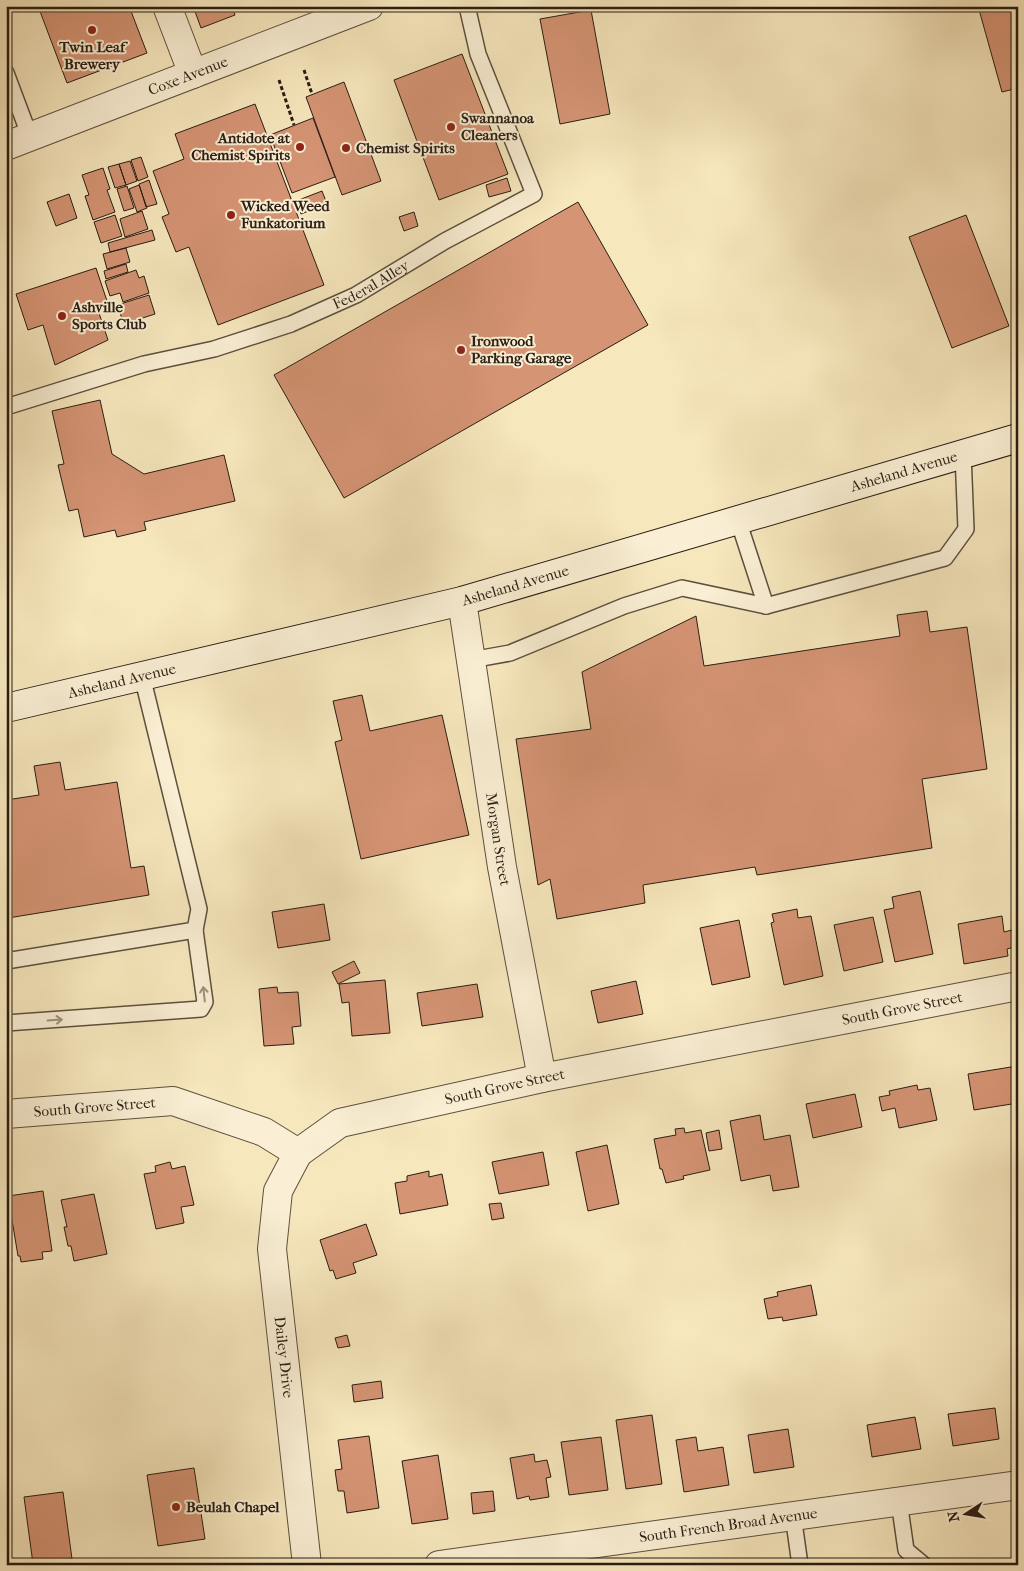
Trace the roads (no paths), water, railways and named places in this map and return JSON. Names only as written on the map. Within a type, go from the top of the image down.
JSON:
[{"type":"street","points":[[167,6],[193,74]]},
{"type":"street","name":"Coxe Avenue","points":[[18,141],[369,6]]},
{"type":"street","name":"Asheland Avenue","points":[[6,708],[462,601],[1018,438]]},
{"type":"street","name":"Morgan Street","points":[[462,601],[502,867],[542,1078]]},
{"type":"street","name":"South Grove Street","points":[[6,1114],[173,1101],[264,1132],[298,1153],[340,1123],[542,1078],[1018,986]]},
{"type":"street","name":"Dailey Drive","points":[[298,1153],[278,1191],[272,1248],[307,1565]]},
{"type":"street","name":"South French Broad Avenue","points":[[439,1565],[1018,1485]]},
{"type":"lane","name":"Federal Alley","points":[[6,407],[144,364],[214,350],[291,324],[356,295],[445,241],[534,194],[478,54],[467,6]]},
{"type":"lane","points":[[6,73],[18,141]]},
{"type":"lane","points":[[471,660],[510,653],[624,606],[682,588],[766,606],[945,558],[966,529],[964,453]]},
{"type":"lane","points":[[738,520],[766,606]]},
{"type":"lane","points":[[6,1023],[200,1009],[205,1002],[195,930],[199,909],[142,676]]},
{"type":"lane","points":[[6,961],[195,930]]},
{"type":"lane","points":[[899,1501],[907,1557],[924,1565]]},
{"type":"lane","points":[[793,1516],[800,1565]]},
{"type":"place","name":"Twin Leaf Brewery","points":[[92,30]]},
{"type":"place","name":"Swannanoa Cleaners","points":[[451,127]]},
{"type":"place","name":"Antidote at Chemist Spirits","points":[[300,147]]},
{"type":"place","name":"Chemist Spirits","points":[[346,148]]},
{"type":"place","name":"Wicked Weed Funkatorium","points":[[231,215]]},
{"type":"place","name":"Ashville Sports Club","points":[[62,316]]},
{"type":"place","name":"Ironwood Parking Garage","points":[[461,350]]},
{"type":"place","name":"Beulah Chapel","points":[[176,1507]]}]
